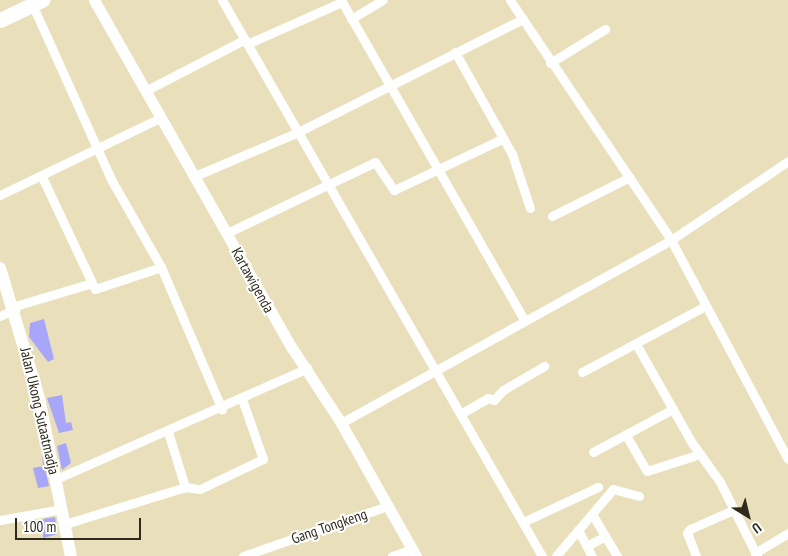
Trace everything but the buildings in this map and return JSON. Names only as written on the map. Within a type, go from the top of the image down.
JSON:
[{"type":"main road","points":[[0,20],[37,2]]},
{"type":"main road","name":"Jalan Ukong Sutaatmadja","points":[[0,268],[15,308],[56,479],[71,556]]},
{"type":"street","name":"Kartawigenda","points":[[94,0],[292,348],[308,368],[341,423],[414,553]]},
{"type":"street","points":[[222,0],[326,185],[438,368],[542,556]]},
{"type":"street","points":[[351,20],[383,0]]},
{"type":"street","points":[[510,0],[550,63],[630,176],[671,240],[788,459]]},
{"type":"street","points":[[145,91],[246,42],[341,1],[435,172],[524,320]]},
{"type":"street","points":[[37,2],[98,150],[161,266],[222,409]]},
{"type":"street","points":[[195,176],[296,133],[387,84],[523,19]]},
{"type":"street","points":[[550,63],[605,29]]},
{"type":"street","points":[[454,52],[512,154],[530,208]]},
{"type":"street","points":[[0,195],[42,177],[160,118]]},
{"type":"street","points":[[226,232],[375,162],[394,190],[502,139]]},
{"type":"street","points":[[341,423],[671,240],[788,161]]},
{"type":"street","points":[[552,216],[630,176]]},
{"type":"street","points":[[42,177],[95,289],[161,266]]},
{"type":"street","points":[[0,316],[15,308],[92,283]]},
{"type":"street","points":[[582,372],[705,306]]},
{"type":"street","points":[[636,344],[733,510],[756,554],[788,533]]},
{"type":"street","points":[[462,413],[488,398],[494,400],[503,390],[544,366]]},
{"type":"street","points":[[56,479],[222,409],[308,368]]},
{"type":"street","points":[[65,524],[185,487],[200,489],[263,459],[242,399]]},
{"type":"street","points":[[593,452],[627,437],[673,409]]},
{"type":"street","points":[[168,432],[185,487]]},
{"type":"street","points":[[627,437],[647,471],[700,454]]},
{"type":"street","points":[[523,522],[598,487]]},
{"type":"street","points":[[556,556],[616,487],[639,496]]},
{"type":"street","name":"Gang Tongkeng","points":[[243,556],[387,506]]},
{"type":"street","points":[[0,520],[62,509]]},
{"type":"street","points":[[696,556],[687,534],[690,529],[733,510]]},
{"type":"street","points":[[592,514],[617,556]]},
{"type":"street","points":[[578,530],[592,556]]},
{"type":"street","points":[[587,546],[605,536]]},
{"type":"street","points":[[392,556],[414,553]]}]
